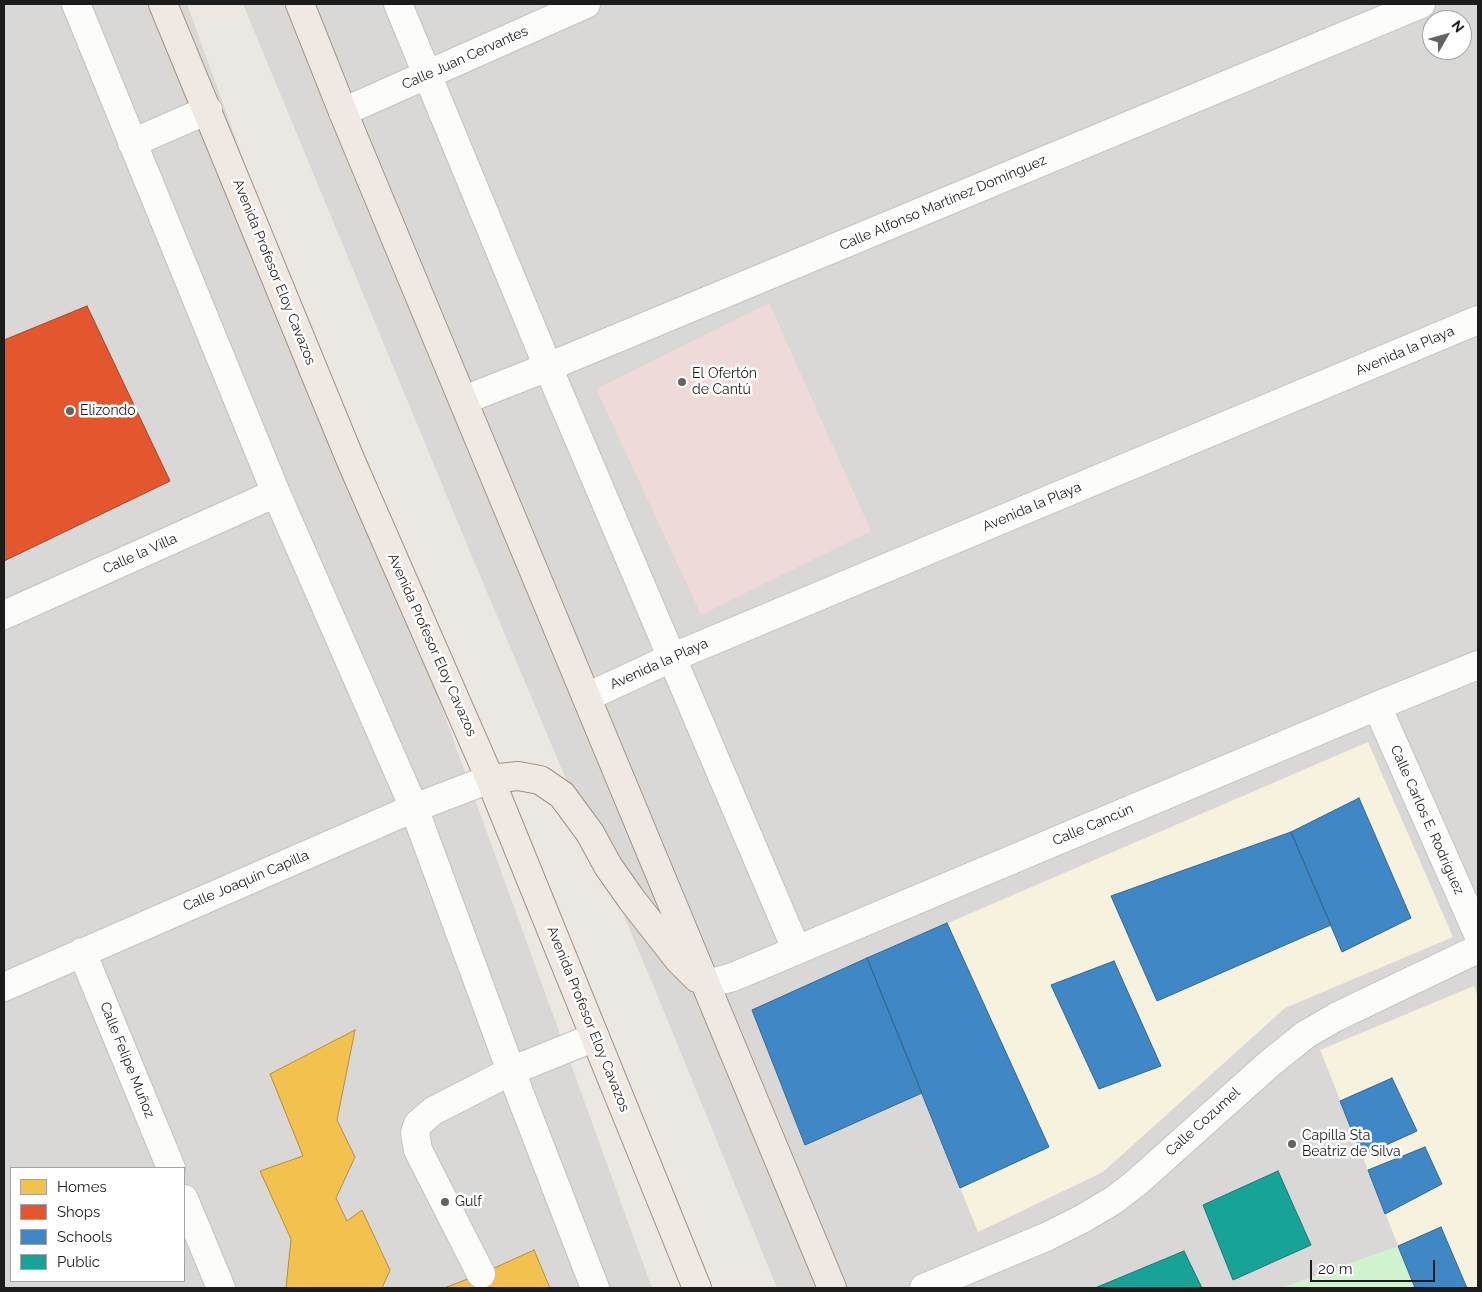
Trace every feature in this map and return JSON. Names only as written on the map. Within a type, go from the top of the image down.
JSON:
[{"type":"main road","name":"Avenida Profesor Eloy Cavazos","points":[[163,4],[352,461],[490,779],[697,1288]]},
{"type":"main road","points":[[300,4],[343,112],[832,1288]]},
{"type":"main road","points":[[490,779],[518,776],[540,780],[562,795],[590,834],[608,866],[632,900],[690,972],[707,984]]},
{"type":"street","points":[[76,4],[276,492],[414,808],[511,1071],[595,1288]]},
{"type":"street","points":[[398,4],[548,368],[796,949]]},
{"type":"street","name":"Calle Juan Cervantes","points":[[343,112],[586,4]]},
{"type":"street","name":"Calle Alfonso Martínez Domínguez","points":[[464,400],[548,368],[1421,4]]},
{"type":"street","points":[[132,144],[208,110]]},
{"type":"street","name":"Avenida la Playa","points":[[587,697],[671,658],[1478,320]]},
{"type":"street","name":"Calle la Villa","points":[[4,615],[276,492]]},
{"type":"street","name":"Calle Cancún","points":[[707,984],[727,980],[796,949],[1478,664]]},
{"type":"street","name":"Calle Carlos E. Rodríguez","points":[[1376,706],[1478,934]]},
{"type":"street","name":"Calle Joaquín Capilla","points":[[4,987],[414,808],[490,779]]},
{"type":"street","name":"Calle Cozumel","points":[[924,1288],[1046,1237],[1114,1200],[1136,1183],[1269,1064],[1305,1035],[1336,1017],[1478,948]]},
{"type":"street","name":"Calle Felipe Muñoz","points":[[82,952],[171,1167]]},
{"type":"street","points":[[481,1274],[418,1150],[415,1133],[418,1124],[433,1111],[511,1071],[595,1037]]},
{"type":"street","points":[[185,1200],[221,1288]]},
{"type":"shaded area","points":[[4,4],[187,4],[652,1288],[4,1288]]},
{"type":"shaded area","points":[[243,4],[1478,4],[1478,1288],[777,1288],[656,992],[470,552]]},
{"type":"shaded area","points":[[769,303],[871,531],[701,615],[596,389]]},
{"type":"shaded area","points":[[596,389],[701,615],[604,655],[520,428]]},
{"type":"shaded area","points":[[1368,742],[1453,937],[1285,1008],[1103,1172],[978,1232],[867,958]]},
{"type":"shaded area","points":[[1474,986],[1478,997],[1478,1288],[1415,1288],[1320,1050]]},
{"type":"shaded area","name":"Capilla Sta Beatriz de Silva","points":[[1320,1050],[1395,1239],[1274,1288],[1029,1288],[1133,1238]]},
{"type":"green space","points":[[1398,1246],[1415,1288],[1281,1288]]},
{"type":"building: Homes","points":[[355,1030],[337,1120],[355,1157],[336,1198],[347,1221],[362,1210],[390,1270],[382,1288],[286,1288],[291,1239],[260,1171],[303,1156],[270,1074]]},
{"type":"building: Homes","points":[[534,1250],[550,1288],[444,1288],[481,1274]]},
{"type":"building: Shops","name":"Elizondo","points":[[87,306],[170,481],[4,561],[4,340]]},
{"type":"building: Schools","points":[[1359,798],[1411,918],[1342,952],[1291,832]]},
{"type":"building: Schools","points":[[1291,832],[1331,925],[1157,1001],[1111,896]]},
{"type":"building: Schools","points":[[947,923],[1049,1147],[960,1188],[867,958]]},
{"type":"building: Schools","points":[[867,958],[922,1093],[805,1145],[752,1010]]},
{"type":"building: Schools","points":[[1114,961],[1161,1066],[1099,1089],[1051,985]]},
{"type":"building: Schools","points":[[1392,1078],[1417,1131],[1362,1156],[1340,1101]]},
{"type":"building: Schools","points":[[1425,1147],[1442,1184],[1385,1214],[1368,1170]]},
{"type":"building: Schools","points":[[1441,1227],[1467,1288],[1415,1288],[1398,1246]]},
{"type":"building: Public","points":[[1278,1171],[1311,1245],[1233,1280],[1203,1205]]},
{"type":"building: Public","points":[[1184,1251],[1202,1288],[1095,1288]]},
{"type":"place","name":"El Ofertón de Cantú","points":[[682,382]]},
{"type":"place","name":"Elizondo","points":[[70,411]]},
{"type":"place","name":"Capilla Sta Beatriz de Silva","points":[[1292,1144]]},
{"type":"place","name":"Gulf","points":[[445,1202]]}]
